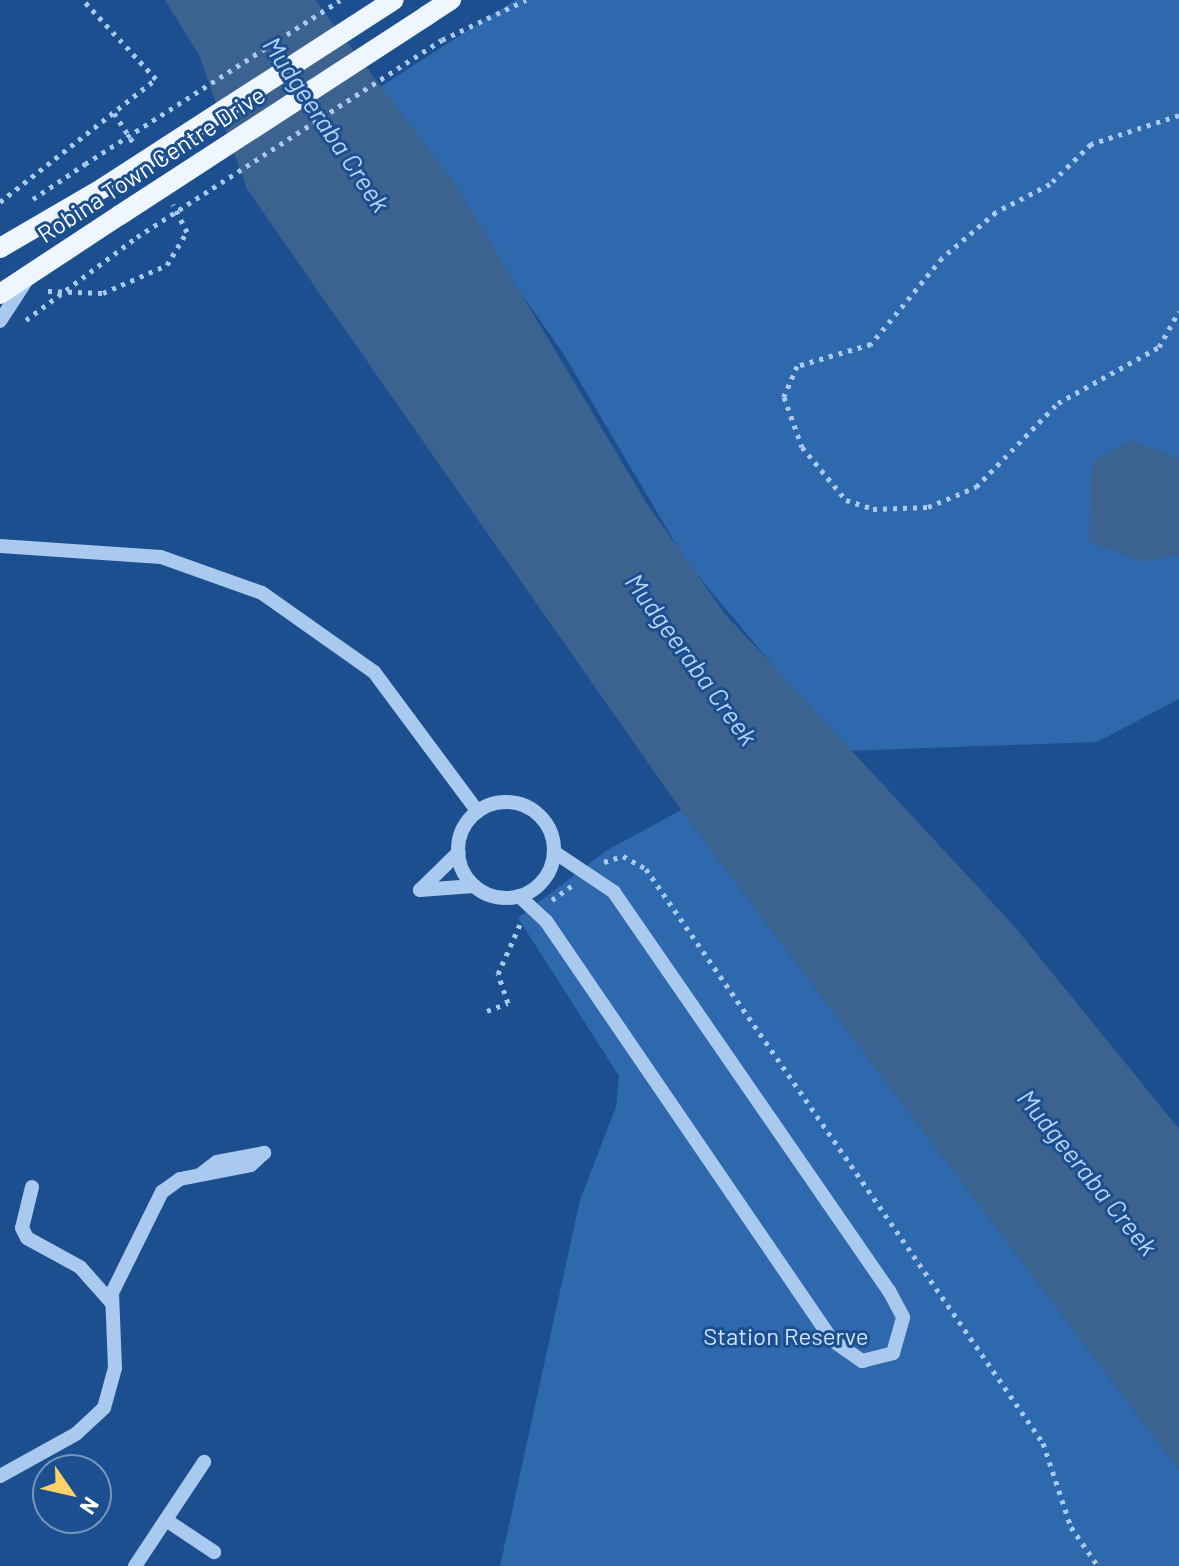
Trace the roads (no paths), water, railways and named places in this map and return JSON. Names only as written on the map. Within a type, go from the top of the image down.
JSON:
[{"type":"main road","name":"Robina Town Centre Drive","points":[[0,248],[103,188],[394,0]]},
{"type":"main road","name":"Robina Town Centre Drive","points":[[0,294],[451,0]]},
{"type":"lane","points":[[0,321],[30,275]]},
{"type":"lane","points":[[0,546],[161,557],[262,593],[374,672],[478,812]]},
{"type":"lane","points":[[504,802],[534,811],[554,852],[590,873],[614,892],[900,1309],[901,1336],[886,1358],[862,1361],[832,1340],[537,910],[519,896],[474,886],[420,890],[459,852],[465,826],[478,812],[504,802]]},
{"type":"lane","points":[[459,852],[474,886]]},
{"type":"lane","points":[[519,896],[544,880],[554,852]]},
{"type":"lane","points":[[0,1476],[76,1434],[104,1408],[115,1368],[111,1302],[162,1192],[201,1174]]},
{"type":"lane","points":[[32,1187],[22,1228],[27,1238],[80,1267],[111,1302]]},
{"type":"lane","points":[[135,1566],[204,1462]]},
{"type":"lane","points":[[166,1520],[214,1552]]},
{"type":"water","name":"Mudgeeraba Creek","points":[[165,0],[315,0],[456,185],[647,504],[725,614],[1014,926],[1179,1129],[1179,1470],[681,810],[247,189],[199,55]]},
{"type":"water","points":[[1130,440],[1179,458],[1179,555],[1145,562],[1089,542],[1092,463]]},
{"type":"park label","name":"Station Reserve","points":[[786,1336]]}]
